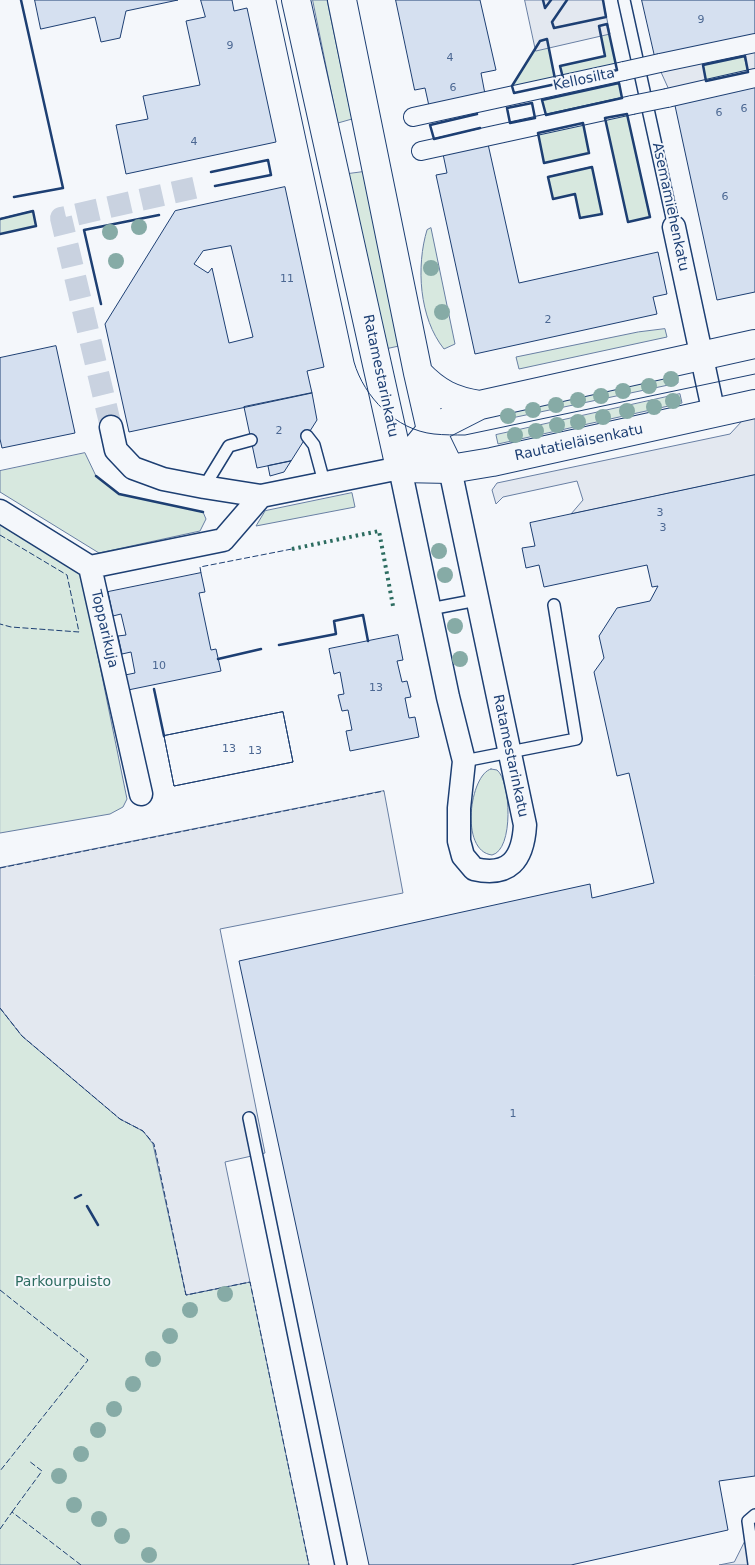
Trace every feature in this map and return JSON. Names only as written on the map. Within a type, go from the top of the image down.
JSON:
[{"type":"street","name":"Ratamestarinkatu","points":[[296,0],[464,761],[459,808],[459,841],[463,856],[474,869],[499,871],[510,866],[519,854],[524,839],[524,825],[450,469],[432,430],[418,373],[342,0]]},
{"type":"street","name":"Kellosilta","points":[[413,118],[755,43]]},
{"type":"street","points":[[421,151],[755,78]]},
{"type":"street","name":"Asemamiehenkatu","points":[[674,227],[714,414]]},
{"type":"street","points":[[400,468],[432,430],[480,405],[755,344]]},
{"type":"street","points":[[418,373],[432,388],[449,397],[480,405]]},
{"type":"street","name":"Rautatieläisenkatu","points":[[111,427],[116,450],[133,468],[163,479],[204,488],[261,496],[400,468],[450,469],[755,404]]},
{"type":"street","points":[[0,511],[90,567],[223,540],[261,496]]},
{"type":"street","name":"Topparikuja","points":[[90,567],[141,794]]},
{"type":"lane","name":"Asemamiehenkatu","points":[[624,0],[674,227]]},
{"type":"lane","points":[[307,436],[314,445],[324,482]]},
{"type":"lane","points":[[204,488],[228,446],[251,440]]},
{"type":"lane","points":[[430,609],[477,600]]},
{"type":"lane","points":[[464,761],[576,739],[554,605]]},
{"type":"lane","points":[[249,1118],[341,1565]]},
{"type":"lane","points":[[753,1564],[748,1521],[755,1514]]},
{"type":"green space","points":[[313,0],[327,0],[352,119],[338,123]]},
{"type":"green space","points":[[607,24],[617,70],[564,82],[560,66],[605,56],[599,26]]},
{"type":"green space","points":[[547,39],[556,84],[514,93],[512,86],[540,41]]},
{"type":"green space","points":[[745,56],[748,72],[706,81],[703,65]]},
{"type":"green space","points":[[619,83],[622,98],[546,115],[542,100]]},
{"type":"green space","points":[[627,114],[650,217],[628,222],[605,118]]},
{"type":"green space","points":[[583,123],[589,153],[544,163],[538,133]]},
{"type":"green space","points":[[592,167],[602,214],[580,218],[575,194],[553,199],[548,177]]},
{"type":"green space","points":[[363,172],[399,346],[385,349],[348,174]]},
{"type":"green space","points":[[33,211],[36,226],[0,234],[0,219]]},
{"type":"green space","points":[[431,228],[455,344],[444,349],[429,322],[422,291],[421,275],[424,244],[427,230]]},
{"type":"green space","points":[[665,329],[667,337],[519,369],[516,357],[638,332]]},
{"type":"green space","points":[[677,375],[678,383],[502,420],[500,413]]},
{"type":"green space","points":[[680,394],[682,403],[498,444],[496,435]]},
{"type":"green space","points":[[85,453],[96,476],[119,494],[203,512],[206,519],[200,531],[99,553],[0,492],[0,471]]},
{"type":"green space","points":[[352,493],[355,507],[256,526],[265,511]]},
{"type":"green space","points":[[0,522],[81,573],[127,799],[123,807],[110,814],[0,833]]},
{"type":"green space","points":[[491,769],[497,770],[502,777],[508,815],[504,841],[499,850],[492,855],[482,850],[475,841],[471,812],[473,797],[478,784],[484,774]]},
{"type":"green space","name":"Parkourpuisto","points":[[0,1008],[22,1036],[120,1119],[143,1131],[154,1144],[186,1295],[250,1282],[309,1565],[0,1565]]},
{"type":"shaded area","points":[[525,0],[603,0],[610,34],[536,51]]},
{"type":"shaded area","points":[[755,39],[755,84],[674,101],[656,61]],"holes":[[[744,56],[748,72],[706,81],[703,65]]]},
{"type":"shaded area","points":[[755,418],[755,475],[571,514],[583,500],[577,481],[503,497],[496,504],[492,490],[497,483],[730,434],[742,421]]},
{"type":"shaded area","points":[[384,791],[403,893],[220,929],[265,1153],[225,1162],[250,1282],[186,1295],[153,1144],[143,1131],[120,1119],[22,1036],[0,1008],[0,868]]},
{"type":"shaded area","points":[[755,1521],[755,1565],[719,1565],[734,1562]]},
{"type":"building","points":[[35,0],[178,0],[126,11],[120,38],[101,42],[95,17],[41,29]]},
{"type":"building","points":[[201,0],[232,0],[234,11],[247,8],[276,142],[126,174],[116,125],[148,119],[143,96],[200,85],[186,21],[205,17]]},
{"type":"building","points":[[396,0],[480,0],[496,70],[481,73],[485,94],[429,106],[425,88],[415,90]]},
{"type":"building","points":[[642,0],[755,0],[755,39],[656,61]]},
{"type":"building","points":[[755,84],[755,292],[717,300],[674,101]]},
{"type":"building","points":[[488,144],[519,283],[658,252],[667,294],[653,297],[657,314],[475,354],[436,175],[447,173],[443,154]]},
{"type":"building","points":[[285,187],[324,367],[307,371],[312,393],[129,432],[105,324],[175,211]],"holes":[[[231,246],[253,337],[229,343],[212,268],[208,273],[194,264],[203,251]]]},
{"type":"building","points":[[56,346],[75,433],[2,448],[0,439],[0,358]]},
{"type":"building","points":[[312,393],[317,420],[291,461],[257,468],[244,407]]},
{"type":"building","points":[[291,461],[284,472],[270,476],[268,466]]},
{"type":"building","points":[[755,475],[755,1476],[719,1481],[728,1530],[571,1565],[369,1565],[239,961],[590,884],[592,898],[654,883],[629,773],[617,776],[594,672],[604,658],[599,636],[617,608],[650,601],[658,586],[652,587],[647,565],[544,587],[539,565],[526,568],[522,548],[535,546],[530,523]]},
{"type":"building","points":[[201,573],[205,592],[199,593],[211,650],[216,649],[221,671],[128,690],[125,675],[135,673],[131,652],[122,654],[118,636],[126,635],[121,614],[113,616],[108,592]]},
{"type":"building","points":[[398,635],[403,660],[397,661],[402,682],[407,681],[411,697],[405,698],[409,718],[415,717],[419,737],[350,751],[346,731],[352,730],[348,710],[342,711],[338,695],[344,694],[340,672],[334,674],[329,649]]},
{"type":"building","points":[[283,712],[293,762],[174,786],[164,736]]},
{"type":"building","points":[[283,712],[293,762],[174,786],[164,736]]},
{"type":"tunnel","points":[[111,427],[61,218],[202,186]]},
{"type":"tram line","points":[[276,0],[354,362],[365,387],[383,410],[407,426],[420,431],[465,435],[755,374]]},
{"type":"hedge","points":[[292,549],[379,531],[393,606]]},
{"type":"fence","points":[[0,535],[67,575],[79,632],[11,627],[0,624]]},
{"type":"fence","points":[[201,573],[200,567],[292,549]]},
{"type":"fence","points":[[0,868],[384,791]]},
{"type":"fence","points":[[0,1008],[22,1036],[120,1119],[143,1131],[154,1144],[186,1295],[250,1282],[309,1565]]},
{"type":"fence","points":[[0,1290],[88,1360],[0,1471]]},
{"type":"fence","points":[[12,1512],[42,1471],[29,1461]]},
{"type":"fence","points":[[0,1529],[12,1512],[81,1565]]},
{"type":"wall","points":[[14,197],[63,188],[21,0]]},
{"type":"wall","points":[[543,0],[545,8]]},
{"type":"wall","points":[[545,8],[551,0]]},
{"type":"wall","points":[[567,0],[552,22],[554,28],[606,17],[603,0]]},
{"type":"wall","points":[[607,24],[617,70],[564,82],[560,66],[605,56],[599,26],[607,24]]},
{"type":"wall","points":[[547,39],[556,84],[514,93],[512,86],[540,41],[547,39]]},
{"type":"wall","points":[[745,56],[748,72],[706,81],[703,65],[745,56]]},
{"type":"wall","points":[[619,83],[622,98],[546,115],[542,100],[619,83]]},
{"type":"wall","points":[[532,103],[535,118],[510,123],[507,108],[532,103]]},
{"type":"wall","points":[[477,114],[430,125],[434,139],[480,128]]},
{"type":"wall","points":[[627,114],[650,217],[628,222],[605,118],[627,114]]},
{"type":"wall","points":[[583,123],[589,153],[544,163],[538,133],[583,123]]},
{"type":"wall","points":[[211,172],[268,160],[271,175],[215,186]]},
{"type":"wall","points":[[592,167],[602,214],[580,218],[575,194],[553,199],[548,177],[592,167]]},
{"type":"wall","points":[[0,219],[33,211],[36,226],[0,234]]},
{"type":"wall","points":[[101,304],[84,230],[159,215]]},
{"type":"wall","points":[[96,476],[119,494],[203,512]]},
{"type":"wall","points":[[279,645],[336,634],[334,621],[363,615],[368,641]]},
{"type":"wall","points":[[218,659],[261,649]]},
{"type":"wall","points":[[154,689],[164,736]]},
{"type":"wall","points":[[75,1198],[81,1195]]},
{"type":"wall","points":[[87,1206],[98,1225]]}]
